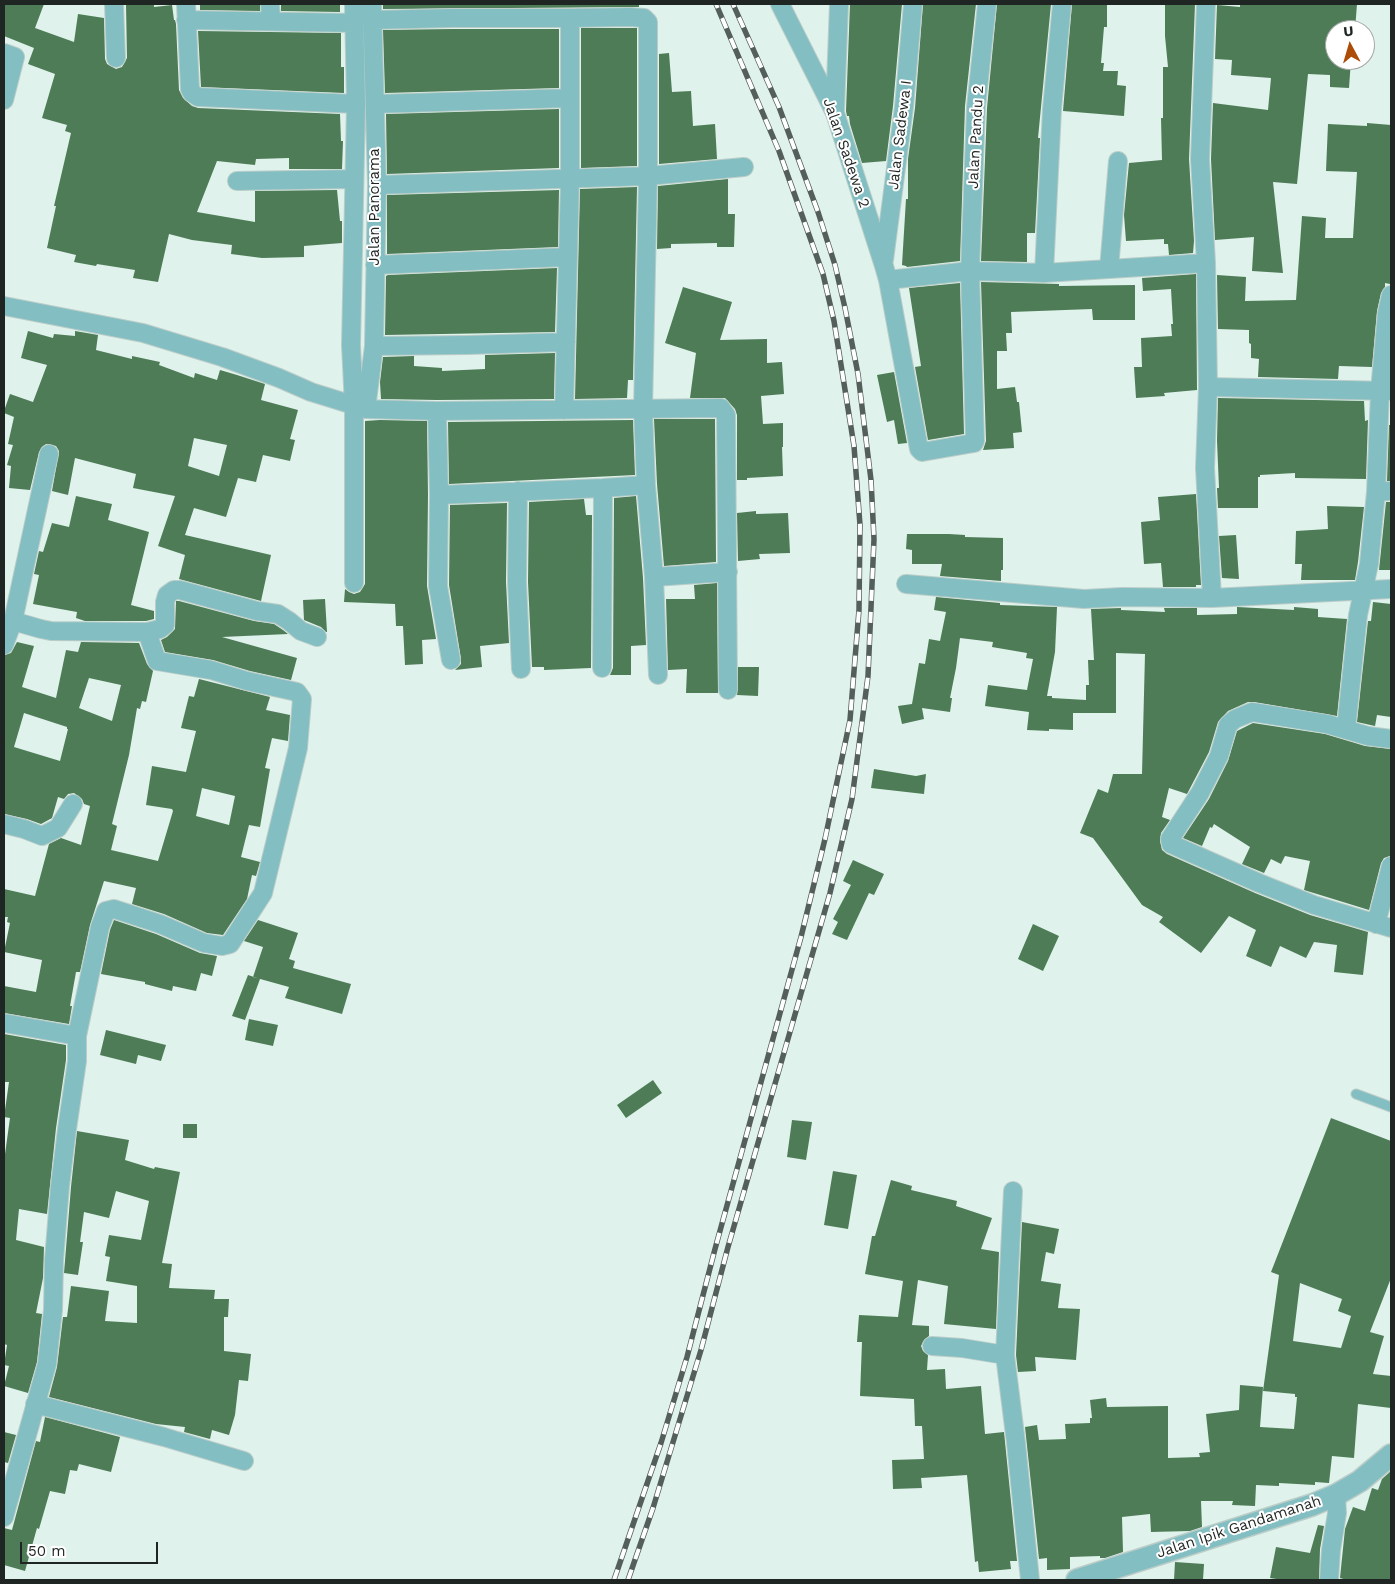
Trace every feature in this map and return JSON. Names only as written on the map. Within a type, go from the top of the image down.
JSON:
[{"type":"street","points":[[114,4],[116,58]]},
{"type":"street","points":[[354,4],[356,104],[352,346],[360,408],[354,583]]},
{"type":"street","name":"Jalan Sadewa 2","points":[[780,4],[835,112],[886,273]]},
{"type":"street","points":[[835,112],[839,4]]},
{"type":"street","name":"Jalan Sadewa I","points":[[886,273],[913,4]]},
{"type":"street","name":"Jalan Pandu 2","points":[[886,273],[919,449],[922,452],[974,443],[970,271],[976,107],[987,4]]},
{"type":"street","points":[[1044,273],[1052,109],[1062,4]]},
{"type":"street","points":[[1206,4],[1200,158],[1206,263],[1208,387],[1205,468],[1212,598]]},
{"type":"street","points":[[372,12],[533,11],[570,18],[644,18],[648,22],[648,176],[643,410],[646,485],[654,577],[658,675]]},
{"type":"street","points":[[354,23],[271,12],[186,12],[190,89],[198,97],[356,104]]},
{"type":"street","name":"Jalan Panorama","points":[[360,408],[374,346],[377,185],[372,12]]},
{"type":"street","points":[[564,410],[570,179],[570,18]]},
{"type":"street","points":[[4,53],[14,56],[4,100]]},
{"type":"street","points":[[375,104],[570,98]]},
{"type":"street","points":[[1109,269],[1118,161]]},
{"type":"street","points":[[377,185],[648,176],[744,167]]},
{"type":"street","points":[[237,182],[354,179]]},
{"type":"street","points":[[375,265],[568,257]]},
{"type":"street","points":[[886,273],[970,271],[1044,273],[1206,263]]},
{"type":"street","points":[[1346,729],[1358,615],[1384,492],[1388,313],[1391,295]]},
{"type":"street","points":[[4,306],[143,333],[229,360],[311,392],[360,408],[438,411],[721,408],[726,415],[728,690]]},
{"type":"street","points":[[374,346],[468,346],[566,342]]},
{"type":"street","points":[[1208,387],[1386,391]]},
{"type":"street","points":[[438,411],[438,586],[451,660]]},
{"type":"street","points":[[4,645],[12,621],[49,454]]},
{"type":"street","points":[[439,495],[646,485]]},
{"type":"street","points":[[602,668],[604,488]]},
{"type":"street","points":[[518,491],[517,582],[521,668]]},
{"type":"street","points":[[654,577],[728,572]]},
{"type":"street","points":[[906,584],[1067,599],[1212,598],[1391,589]]},
{"type":"street","points":[[12,621],[41,630],[51,631],[147,632],[160,629],[165,625],[165,602],[167,595],[174,590],[180,590],[257,611],[278,614],[300,631],[318,637]]},
{"type":"street","points":[[4,1517],[47,1364],[53,1310],[54,1260],[66,1129],[78,1061],[77,1036],[100,927],[106,912],[114,909],[160,924],[204,943],[222,946],[230,944],[262,893],[298,748],[302,699],[297,692],[247,681],[211,670],[158,661],[147,632]]},
{"type":"street","points":[[1391,739],[1252,712],[1235,719],[1228,725],[1219,756],[1200,793],[1170,839],[1171,844],[1259,883],[1314,905],[1384,926],[1391,866]]},
{"type":"street","points":[[4,824],[42,836],[58,828],[73,804]]},
{"type":"street","points":[[4,1023],[77,1036]]},
{"type":"street","points":[[1013,1191],[1005,1355],[1030,1580]]},
{"type":"street","points":[[932,1346],[962,1348],[1005,1355]]},
{"type":"street","points":[[35,1404],[164,1437],[244,1461]]},
{"type":"street","name":"Jalan Ipik Gandamanah","points":[[1077,1580],[1312,1505],[1360,1481],[1391,1455]]},
{"type":"street","points":[[1329,1580],[1331,1550],[1337,1514],[1336,1494]]},
{"type":"lane","points":[[1356,1094],[1391,1107]]},
{"type":"building","points":[[4,4],[44,4],[35,28],[74,42],[78,14],[104,18],[105,59],[107,64],[116,69],[122,67],[127,58],[126,4],[154,4],[154,7],[172,5],[176,24],[179,90],[183,98],[192,106],[198,108],[340,114],[341,141],[343,141],[342,169],[289,169],[289,158],[256,159],[255,165],[217,161],[197,212],[255,222],[255,191],[337,190],[340,221],[342,221],[342,243],[304,246],[304,257],[262,258],[231,254],[232,245],[192,240],[169,234],[158,282],[133,278],[135,270],[74,262],[76,255],[47,248],[56,206],[54,206],[71,133],[65,131],[67,125],[42,118],[55,74],[28,64],[34,48],[4,36]]},
{"type":"building","points":[[200,4],[260,4],[260,11],[200,10]]},
{"type":"building","points":[[281,4],[340,4],[340,12],[281,11]]},
{"type":"building","points":[[383,4],[639,4],[639,7],[383,9]]},
{"type":"building","points":[[850,4],[902,4],[886,161],[862,163],[849,116],[847,116]]},
{"type":"building","points":[[923,4],[976,4],[965,106],[960,261],[907,267],[902,265],[906,199],[908,199],[908,159],[915,108]]},
{"type":"building","points":[[997,4],[1051,4],[1038,138],[1040,138],[1035,233],[1027,233],[1027,262],[981,261],[987,108]]},
{"type":"building","points":[[1072,4],[1107,4],[1107,27],[1104,27],[1101,63],[1104,63],[1103,71],[1118,71],[1117,85],[1126,86],[1124,116],[1063,111]]},
{"type":"building","points":[[1165,4],[1195,4],[1189,159],[1194,241],[1193,253],[1169,255],[1168,244],[1164,244],[1164,239],[1126,241],[1124,215],[1129,163],[1162,160],[1163,67],[1168,67],[1165,36]]},
{"type":"building","points":[[1240,4],[1357,4],[1356,20],[1325,20],[1325,70],[1350,70],[1349,88],[1330,87],[1330,75],[1308,74],[1297,184],[1273,182],[1283,273],[1252,271],[1254,237],[1215,240],[1211,159],[1213,103],[1268,110],[1271,78],[1231,75],[1232,60],[1215,59],[1217,5],[1240,7]]},
{"type":"building","points":[[581,28],[637,28],[637,166],[581,168]]},
{"type":"building","points":[[559,29],[559,88],[385,93],[383,30]]},
{"type":"building","points":[[198,31],[341,33],[341,67],[344,67],[344,93],[201,87]]},
{"type":"building","points":[[669,53],[672,92],[691,91],[693,126],[715,124],[717,159],[659,164],[659,54]]},
{"type":"building","points":[[559,109],[559,168],[387,174],[386,114]]},
{"type":"building","points":[[1367,123],[1391,125],[1390,284],[1385,283],[1377,311],[1372,367],[1339,366],[1338,379],[1258,377],[1259,359],[1251,358],[1249,330],[1218,329],[1217,275],[1246,277],[1245,301],[1296,300],[1302,216],[1326,218],[1325,238],[1353,238],[1357,172],[1326,171],[1328,124],[1367,126]]},
{"type":"building","points":[[728,179],[728,214],[735,214],[734,247],[717,247],[717,243],[671,244],[671,248],[657,249],[658,186]]},
{"type":"building","points":[[637,187],[633,380],[628,380],[627,398],[575,399],[580,189]]},
{"type":"building","points":[[559,190],[558,247],[387,254],[387,195]]},
{"type":"building","points":[[557,268],[555,332],[385,335],[386,276],[388,275]]},
{"type":"building","points":[[1196,274],[1197,390],[1164,393],[1165,396],[1136,398],[1134,367],[1142,367],[1141,338],[1172,336],[1171,324],[1173,324],[1171,289],[1143,291],[1142,278]]},
{"type":"building","points":[[981,282],[1059,284],[1059,286],[1135,285],[1135,320],[1093,320],[1092,309],[1011,312],[1012,333],[1006,333],[1007,351],[997,351],[997,389],[1015,387],[1017,402],[1019,402],[1022,432],[1013,433],[1014,448],[983,450],[986,441]]},
{"type":"building","points":[[960,283],[964,434],[928,440],[915,367],[921,366],[909,288]]},
{"type":"building","points":[[683,287],[732,302],[720,340],[767,339],[767,363],[782,362],[784,394],[761,396],[763,424],[783,423],[783,476],[737,480],[737,415],[735,409],[725,398],[690,398],[696,353],[665,343]]},
{"type":"building","points":[[28,331],[53,338],[54,334],[75,336],[75,331],[98,335],[96,350],[132,359],[132,356],[160,362],[159,365],[194,378],[195,373],[217,380],[220,370],[237,375],[265,384],[261,400],[298,410],[290,439],[295,440],[290,461],[263,455],[256,482],[238,478],[226,517],[194,508],[185,535],[271,555],[261,601],[179,579],[185,555],[158,546],[175,496],[133,488],[136,474],[75,458],[68,495],[52,491],[59,451],[56,446],[46,444],[39,452],[30,490],[9,488],[11,466],[7,465],[13,445],[8,444],[14,417],[4,413],[4,411],[10,394],[33,402],[47,365],[21,358]],"holes":[[[194,438],[227,445],[219,476],[188,466]]]},
{"type":"building","points":[[555,353],[554,399],[381,399],[380,382],[383,357],[414,356],[414,366],[442,368],[442,371],[485,369],[485,355]]},
{"type":"building","points":[[894,372],[907,443],[898,444],[894,420],[887,422],[877,375]]},
{"type":"building","points":[[1218,398],[1364,401],[1365,421],[1368,420],[1366,479],[1295,478],[1295,473],[1260,475],[1258,477],[1258,508],[1218,508]]},
{"type":"building","points":[[654,419],[715,419],[716,562],[664,566]]},
{"type":"building","points":[[633,420],[635,475],[449,484],[448,422]]},
{"type":"building","points":[[365,421],[427,421],[427,586],[436,639],[422,640],[423,664],[405,665],[403,626],[396,626],[395,604],[344,602],[345,589],[354,594],[360,592],[365,584]]},
{"type":"building","points":[[1389,425],[1391,425],[1391,481],[1387,481]]},
{"type":"building","points":[[1196,494],[1201,585],[1196,585],[1196,587],[1163,587],[1161,563],[1144,564],[1141,522],[1160,520],[1158,497]]},
{"type":"building","points":[[76,496],[112,504],[108,520],[149,532],[131,605],[154,611],[154,619],[146,621],[85,621],[76,618],[77,612],[33,604],[39,575],[34,574],[39,551],[43,552],[52,523],[69,527]]},
{"type":"building","points":[[636,496],[646,645],[631,646],[631,675],[610,675],[613,668],[614,498]]},
{"type":"building","points":[[584,499],[586,515],[592,515],[591,668],[544,670],[544,667],[532,667],[528,582],[529,502]]},
{"type":"building","points":[[1386,502],[1391,502],[1391,570],[1379,570]]},
{"type":"building","points":[[507,503],[506,582],[509,643],[480,646],[482,667],[455,670],[461,664],[461,659],[449,585],[450,505]]},
{"type":"building","points":[[1327,506],[1364,507],[1355,580],[1301,580],[1302,564],[1295,564],[1296,531],[1328,529]]},
{"type":"building","points":[[756,511],[756,514],[788,513],[790,553],[759,554],[760,559],[738,561],[737,513]]},
{"type":"building","points":[[907,534],[949,534],[965,535],[965,537],[1003,538],[1001,581],[940,576],[942,564],[912,564],[912,550],[906,549]]},
{"type":"building","points":[[1236,535],[1239,579],[1222,578],[1219,536]]},
{"type":"building","points":[[717,583],[718,693],[686,693],[687,669],[668,670],[666,599],[695,599],[694,585]]},
{"type":"building","points":[[936,597],[1000,603],[1000,605],[1057,607],[1055,652],[1047,696],[1086,700],[1086,685],[1089,685],[1088,660],[1094,660],[1091,609],[1121,608],[1121,610],[1165,612],[1164,608],[1197,608],[1197,615],[1237,614],[1237,607],[1294,610],[1294,607],[1318,609],[1318,617],[1347,619],[1337,716],[1254,702],[1248,702],[1228,711],[1218,722],[1209,752],[1187,794],[1169,788],[1162,817],[1170,820],[1161,833],[1160,841],[1162,850],[1167,854],[1255,893],[1310,915],[1368,932],[1363,975],[1334,972],[1337,945],[1314,942],[1306,958],[1280,946],[1271,967],[1246,956],[1256,930],[1229,916],[1201,953],[1159,922],[1163,917],[1142,905],[1093,838],[1080,833],[1098,789],[1108,793],[1113,774],[1142,774],[1145,654],[1116,653],[1116,713],[1073,713],[1073,730],[1027,730],[1029,712],[985,706],[988,685],[1027,690],[1033,659],[1026,658],[1027,653],[992,647],[993,642],[960,638],[950,698],[952,698],[950,712],[922,708],[924,719],[902,724],[898,706],[912,704],[919,663],[925,664],[929,639],[940,641],[946,612],[934,610]]},
{"type":"building","points":[[325,599],[327,632],[321,627],[304,620],[303,600]]},
{"type":"building","points":[[176,601],[254,621],[274,624],[283,630],[288,634],[222,637],[297,658],[291,680],[213,660],[165,652],[161,640],[175,629]]},
{"type":"building","points":[[1373,602],[1391,604],[1391,717],[1377,715],[1375,726],[1357,722],[1368,621],[1371,621]]},
{"type":"building","points":[[17,642],[34,646],[22,687],[56,698],[66,650],[78,652],[81,642],[139,643],[147,664],[153,671],[146,702],[142,701],[140,709],[137,708],[129,755],[112,824],[117,826],[111,850],[158,861],[173,811],[172,809],[146,805],[152,766],[186,772],[196,731],[181,728],[189,696],[194,697],[199,679],[270,697],[266,710],[290,715],[288,741],[272,738],[265,768],[270,769],[260,827],[249,825],[241,857],[260,862],[256,876],[252,875],[247,899],[223,935],[207,933],[164,914],[132,904],[136,888],[104,881],[90,925],[80,972],[76,972],[69,1024],[4,1013],[4,986],[36,992],[42,960],[4,952],[10,923],[7,922],[8,917],[4,917],[4,889],[35,896],[49,844],[61,838],[81,845],[90,806],[84,804],[82,799],[74,793],[68,794],[64,799],[58,797],[52,818],[41,824],[4,814],[4,655],[11,653]],"holes":[[[89,678],[121,685],[112,721],[79,708]],[[24,713],[67,727],[68,729],[60,761],[14,747]],[[202,788],[235,796],[229,825],[196,816]]]},
{"type":"building","points":[[738,667],[759,667],[758,696],[737,695]]},
{"type":"building","points":[[1253,723],[1325,734],[1365,746],[1391,749],[1391,856],[1384,858],[1381,863],[1369,910],[1304,890],[1310,861],[1285,856],[1281,864],[1271,859],[1264,873],[1242,864],[1250,847],[1214,824],[1212,828],[1210,827],[1202,846],[1183,838],[1209,799],[1228,761],[1237,731]]},
{"type":"building","points":[[874,769],[916,776],[926,774],[924,794],[871,788]]},
{"type":"building","points":[[853,860],[884,874],[874,895],[869,893],[847,940],[832,934],[838,922],[833,919],[851,885],[843,881]]},
{"type":"building","points":[[114,920],[156,934],[200,953],[217,956],[212,976],[201,973],[196,991],[173,986],[172,991],[145,984],[145,982],[101,974],[110,930]]},
{"type":"building","points":[[258,920],[298,933],[289,959],[295,961],[293,968],[351,984],[342,1014],[285,998],[289,987],[253,977],[263,947],[244,941]]},
{"type":"building","points":[[1033,924],[1059,936],[1043,971],[1018,959]]},
{"type":"building","points":[[248,975],[260,979],[245,1020],[232,1016]]},
{"type":"building","points":[[249,1019],[278,1025],[273,1046],[245,1040]]},
{"type":"building","points":[[106,1030],[166,1045],[161,1061],[138,1055],[136,1064],[100,1055]]},
{"type":"building","points":[[4,1034],[66,1045],[66,1060],[56,1128],[47,1214],[19,1209],[16,1240],[44,1247],[43,1278],[36,1313],[42,1314],[37,1362],[28,1393],[4,1386],[9,1366],[4,1365],[7,1345],[4,1344],[4,1154],[10,1118],[4,1117],[9,1082],[4,1082]]},
{"type":"building","points":[[653,1080],[662,1093],[626,1118],[617,1105]]},
{"type":"building","points":[[1331,1118],[1391,1141],[1391,1278],[1370,1332],[1384,1336],[1373,1374],[1391,1376],[1391,1408],[1358,1404],[1354,1458],[1332,1456],[1329,1483],[1315,1482],[1315,1485],[1279,1483],[1279,1486],[1256,1485],[1255,1506],[1232,1505],[1233,1501],[1201,1501],[1202,1527],[1190,1531],[1151,1532],[1150,1514],[1122,1517],[1123,1552],[1105,1558],[1100,1558],[1100,1556],[1070,1557],[1070,1569],[1047,1570],[1047,1558],[1039,1559],[1025,1427],[1037,1425],[1039,1440],[1066,1439],[1065,1424],[1090,1423],[1090,1418],[1092,1418],[1090,1400],[1106,1398],[1107,1407],[1168,1406],[1168,1458],[1200,1457],[1199,1453],[1210,1452],[1206,1414],[1239,1410],[1240,1385],[1263,1387],[1260,1427],[1294,1429],[1297,1397],[1295,1397],[1295,1394],[1263,1391],[1279,1275],[1271,1272]],"holes":[[[1300,1283],[1342,1299],[1338,1311],[1351,1316],[1341,1348],[1293,1341]]]},
{"type":"building","points":[[792,1120],[812,1122],[806,1160],[787,1157]]},
{"type":"building","points":[[183,1124],[197,1124],[197,1138],[183,1138]]},
{"type":"building","points":[[77,1131],[129,1140],[125,1160],[154,1169],[155,1167],[180,1172],[162,1263],[172,1264],[169,1288],[215,1290],[214,1299],[229,1299],[228,1317],[224,1317],[224,1351],[251,1354],[248,1381],[239,1380],[235,1415],[229,1435],[212,1430],[210,1439],[184,1432],[185,1427],[156,1424],[49,1397],[57,1367],[63,1317],[67,1317],[71,1286],[109,1291],[105,1321],[137,1323],[137,1286],[106,1281],[110,1257],[105,1256],[109,1235],[141,1240],[149,1201],[116,1191],[109,1218],[84,1212],[80,1242],[83,1242],[78,1275],[64,1273]]},
{"type":"building","points":[[833,1171],[857,1175],[848,1229],[824,1225]]},
{"type":"building","points":[[891,1180],[912,1186],[911,1190],[957,1201],[956,1206],[992,1218],[981,1249],[999,1252],[996,1329],[944,1324],[948,1286],[918,1280],[912,1325],[929,1326],[929,1336],[921,1346],[928,1355],[927,1370],[945,1369],[946,1389],[981,1386],[985,1434],[1004,1432],[1017,1561],[1010,1561],[1011,1569],[979,1572],[978,1561],[975,1562],[967,1475],[921,1478],[922,1488],[893,1489],[892,1460],[924,1459],[922,1426],[915,1426],[914,1399],[860,1396],[862,1342],[857,1342],[859,1315],[898,1317],[903,1281],[865,1274],[872,1236],[875,1236]]},
{"type":"building","points":[[1022,1222],[1059,1229],[1054,1254],[1046,1252],[1041,1281],[1061,1284],[1058,1308],[1080,1309],[1076,1360],[1035,1357],[1036,1371],[1018,1372],[1016,1355]]},
{"type":"building","points":[[45,1417],[120,1437],[111,1472],[79,1464],[77,1471],[70,1470],[65,1494],[50,1491],[25,1571],[4,1565],[4,1528],[12,1530],[36,1441],[40,1442]]},
{"type":"building","points":[[4,1432],[16,1435],[8,1463],[4,1462]]},
{"type":"building","points":[[1391,1471],[1391,1580],[1347,1580],[1340,1578],[1345,1529],[1353,1507],[1365,1511],[1372,1488],[1378,1490],[1382,1479]]},
{"type":"building","points":[[1318,1525],[1324,1526],[1320,1549],[1319,1580],[1270,1578],[1276,1547],[1310,1553]]},
{"type":"building","points":[[1175,1562],[1204,1564],[1203,1580],[1174,1580]]},
{"type":"railway","points":[[614,1580],[661,1443],[687,1357],[801,937],[825,839],[850,720],[859,610],[860,525],[854,446],[834,321],[823,274],[779,151],[716,4]]},
{"type":"railway","points":[[628,1580],[653,1508],[701,1350],[728,1247],[830,893],[852,799],[868,676],[874,539],[871,480],[858,374],[845,308],[835,265],[818,212],[779,107],[733,4]]}]
